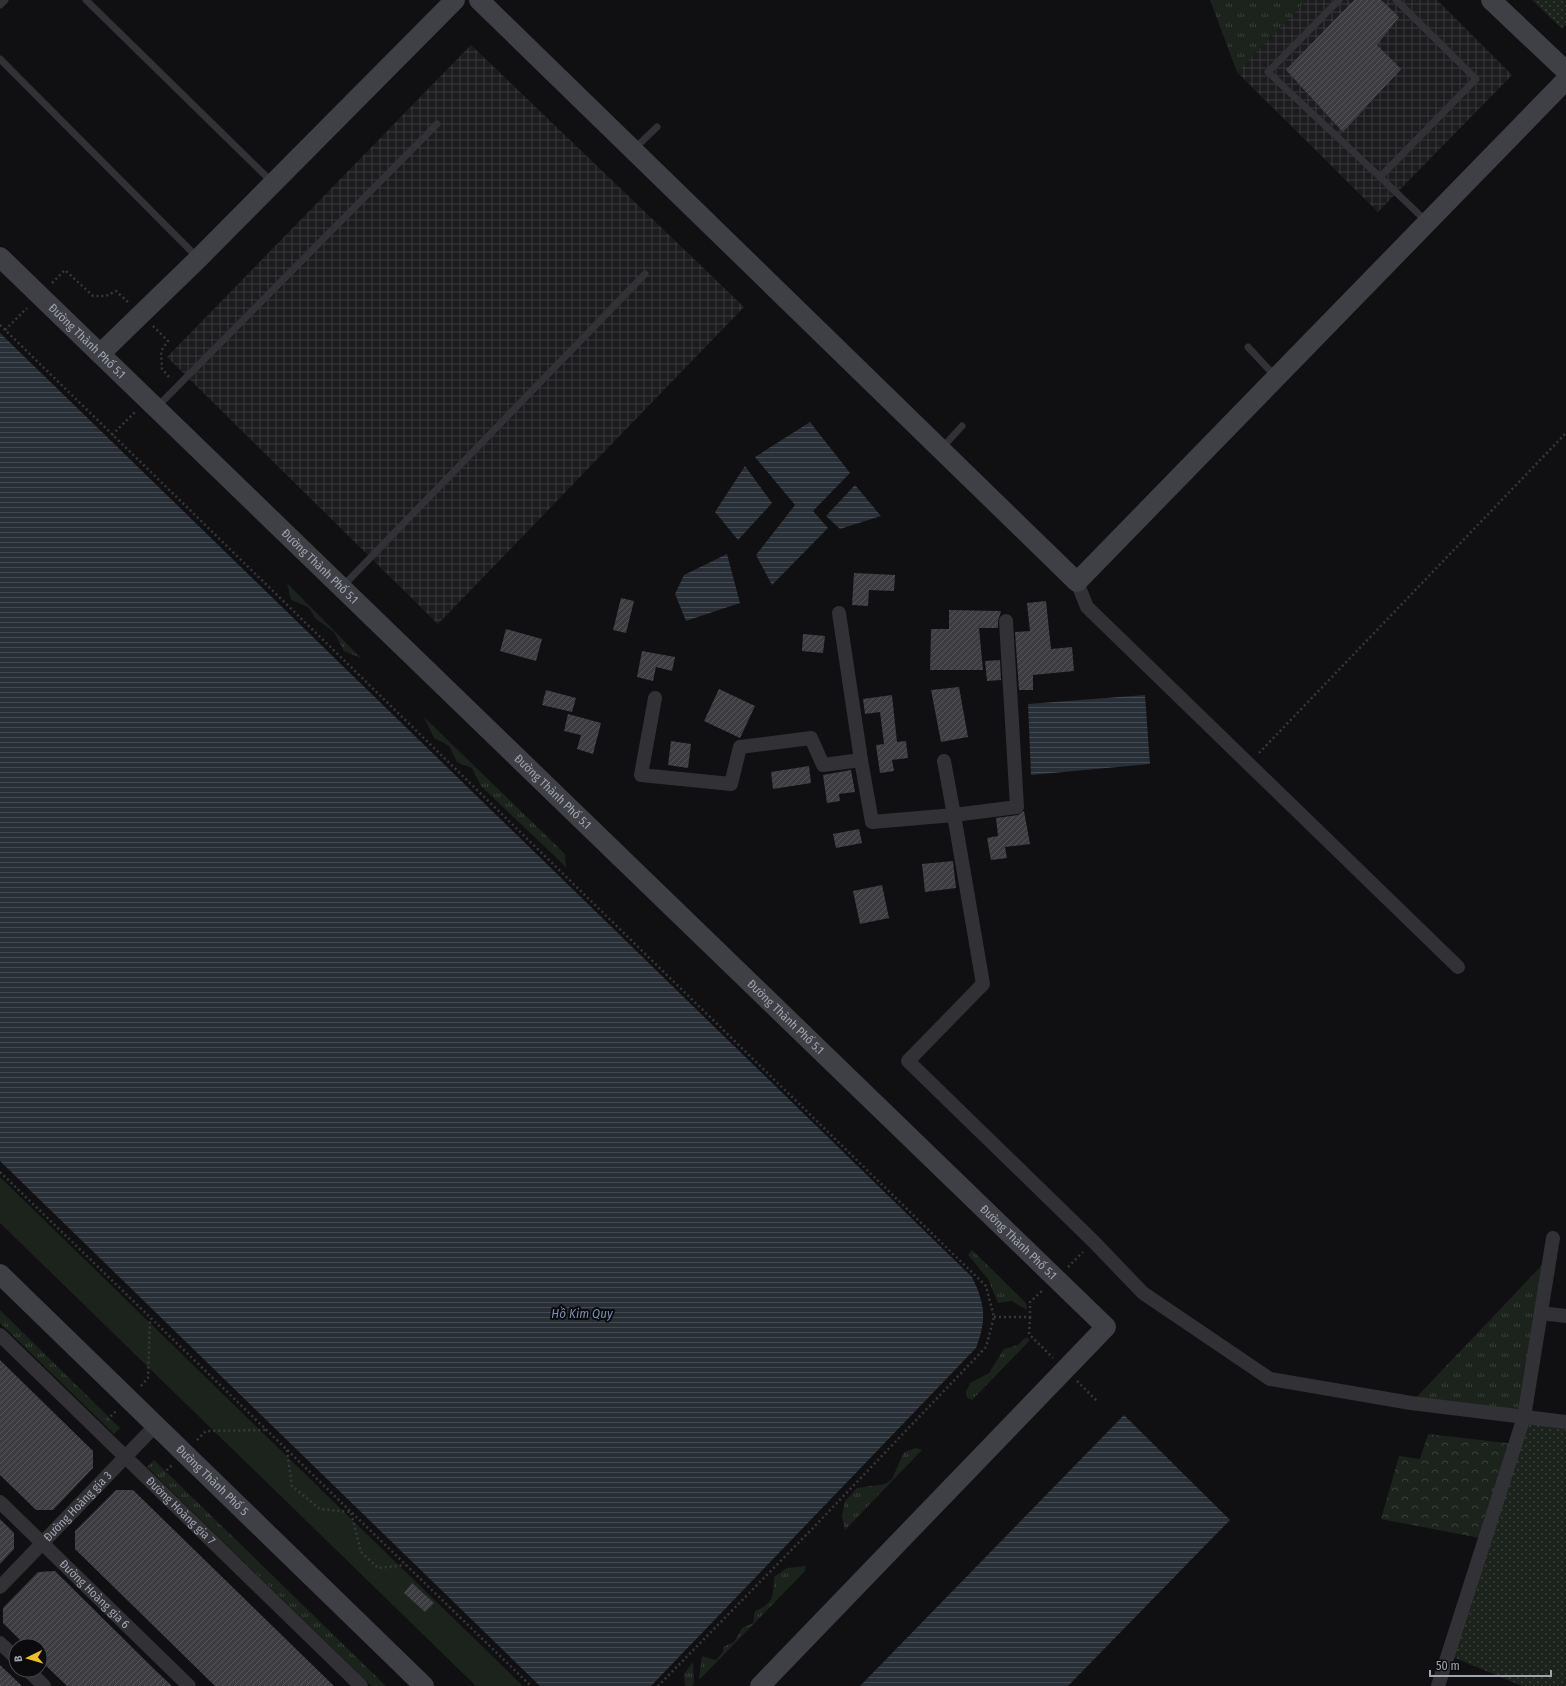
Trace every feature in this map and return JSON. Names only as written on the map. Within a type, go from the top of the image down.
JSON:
[{"type":"street","points":[[100,354],[199,258],[455,0]]},
{"type":"street","points":[[479,0],[1077,582],[1087,607],[1458,967]]},
{"type":"street","points":[[1491,0],[1566,71]]},
{"type":"street","points":[[1077,582],[1566,80]]},
{"type":"street","name":"Đường Thành Phố 5.1","points":[[0,257],[1106,1327],[760,1686]]},
{"type":"street","points":[[839,613],[872,822],[954,815],[1018,806],[1006,621]]},
{"type":"street","points":[[655,698],[641,775],[731,784],[740,747],[811,738],[823,765],[861,760]]},
{"type":"street","points":[[944,761],[983,984],[908,1062],[1094,1242],[1143,1293],[1270,1379],[1411,1403],[1566,1422]]},
{"type":"street","points":[[1438,1686],[1524,1417],[1553,1238]]},
{"type":"street","name":"Đường Thành Phố 5","points":[[0,1274],[424,1686]]},
{"type":"street","points":[[1541,1313],[1566,1316]]},
{"type":"street","name":"Đường Hoàng gia 7","points":[[0,1335],[361,1686]]},
{"type":"street","name":"Đường Hoàng gia 3","points":[[0,1587],[156,1425]]},
{"type":"street","name":"Đường Hoàng gia 6","points":[[0,1502],[189,1686]]},
{"type":"street","points":[[0,1642],[8,1650]]},
{"type":"street","points":[[36,1678],[44,1686]]},
{"type":"lane","points":[[0,5],[5,0]]},
{"type":"lane","points":[[86,0],[273,183]]},
{"type":"lane","points":[[1339,0],[1268,72],[1427,223]]},
{"type":"lane","points":[[1380,177],[1476,79],[1396,0]]},
{"type":"lane","points":[[0,59],[199,258]]},
{"type":"lane","points":[[156,408],[436,124]]},
{"type":"lane","points":[[633,150],[657,127]]},
{"type":"lane","points":[[342,587],[645,274]]},
{"type":"lane","points":[[1248,347],[1276,377]]},
{"type":"lane","points":[[940,449],[962,426]]},
{"type":"path","points":[[0,325],[986,1286],[994,1317],[986,1347],[811,1530],[658,1686]]},
{"type":"path","points":[[1249,764],[1566,433]]},
{"type":"path","points":[[0,1172],[531,1686]]},
{"type":"path","points":[[153,1484],[206,1431],[266,1430]]},
{"type":"path","points":[[286,1450],[292,1486],[320,1509],[351,1512]]},
{"type":"path","points":[[351,1512],[362,1552],[378,1568],[405,1565]]},
{"type":"shaded area","points":[[1307,0],[1437,0],[1512,75],[1378,212],[1237,72]]},
{"type":"shaded area","points":[[471,45],[744,307],[438,624],[167,357]]},
{"type":"green space","points":[[1210,0],[1307,0],[1237,72]]},
{"type":"green space","points":[[1532,0],[1566,0],[1566,25],[1562,29]]},
{"type":"green space","points":[[287,583],[361,658],[344,651],[334,632],[316,619],[308,607],[291,600]]},
{"type":"green space","points":[[424,717],[565,854],[566,867],[481,786],[472,768],[457,762],[449,746],[434,738]]},
{"type":"green space","points":[[0,1177],[523,1686],[476,1686],[0,1223]]},
{"type":"green space","points":[[972,1250],[1026,1303],[1027,1310],[1012,1301],[998,1303],[988,1279],[968,1255]]},
{"type":"green space","points":[[1544,1263],[1524,1417],[1411,1403]]},
{"type":"green space","points":[[0,1310],[120,1428],[114,1434],[0,1323]]},
{"type":"green space","points":[[1026,1337],[1030,1340],[972,1400],[967,1398],[966,1392],[970,1383],[989,1373],[1004,1349],[1018,1345]]},
{"type":"green space","points":[[1524,1417],[1566,1422],[1566,1686],[1522,1686],[1448,1655]]},
{"type":"green space","points":[[1428,1434],[1515,1444],[1485,1539],[1381,1519],[1399,1456],[1420,1459]]},
{"type":"green space","points":[[916,1448],[922,1450],[845,1530],[842,1516],[845,1501],[857,1488],[885,1484],[892,1479],[904,1452]]},
{"type":"green space","points":[[154,1460],[386,1686],[371,1686],[147,1467]]},
{"type":"green space","points":[[806,1566],[805,1571],[700,1679],[702,1656],[716,1660],[723,1652],[723,1647],[734,1642],[742,1628],[753,1623],[755,1611],[766,1605],[773,1594],[774,1577],[787,1568]]},
{"type":"green space","points":[[693,1662],[694,1684],[692,1686],[685,1686],[684,1674]]},
{"type":"water","name":"Hồ Kim Quy","points":[[0,333],[972,1277],[980,1295],[983,1312],[982,1328],[976,1348],[651,1686],[540,1686],[0,1161]]},
{"type":"water","points":[[810,422],[850,473],[813,511],[828,528],[772,585],[756,555],[795,505],[755,457]]},
{"type":"water","points":[[745,466],[772,503],[738,540],[715,512]]},
{"type":"water","points":[[855,485],[881,516],[840,529],[826,516]]},
{"type":"water","points":[[727,554],[740,603],[686,621],[675,594],[684,575]]},
{"type":"water","points":[[1145,695],[1150,764],[1031,775],[1028,704]]},
{"type":"water","points":[[1124,1415],[1230,1520],[1068,1686],[860,1686]]},
{"type":"building","points":[[1354,0],[1381,0],[1399,17],[1377,45],[1401,69],[1343,132],[1286,70]]},
{"type":"building","points":[[854,573],[895,575],[894,591],[869,590],[868,606],[852,605]]},
{"type":"building","points":[[621,598],[634,601],[626,633],[613,630]]},
{"type":"building","points":[[1046,601],[1051,649],[1072,647],[1074,671],[1033,675],[1033,690],[1019,690],[1015,632],[1030,631],[1027,603]]},
{"type":"building","points":[[949,610],[1001,611],[998,621],[998,628],[979,628],[983,670],[930,670],[931,629],[949,629]]},
{"type":"building","points":[[506,629],[542,639],[536,661],[500,651]]},
{"type":"building","points":[[803,634],[825,636],[823,653],[802,651]]},
{"type":"building","points":[[642,651],[675,657],[672,671],[656,667],[653,681],[637,677]]},
{"type":"building","points":[[1000,660],[1001,680],[987,681],[985,661]]},
{"type":"building","points":[[959,687],[968,737],[941,742],[931,690]]},
{"type":"building","points":[[719,689],[755,706],[740,738],[704,721]]},
{"type":"building","points":[[546,690],[576,698],[572,712],[542,705]]},
{"type":"building","points":[[892,695],[897,742],[906,741],[908,758],[892,760],[894,771],[880,773],[876,745],[884,744],[880,712],[865,714],[863,699]]},
{"type":"building","points":[[568,714],[601,723],[593,754],[577,749],[581,735],[564,731]]},
{"type":"building","points":[[671,741],[691,744],[688,768],[668,765]]},
{"type":"building","points":[[809,766],[811,783],[773,789],[771,772]]},
{"type":"building","points":[[851,770],[855,792],[839,794],[840,801],[827,803],[823,775]]},
{"type":"building","points":[[1024,811],[1030,844],[1005,847],[1007,858],[991,860],[987,838],[998,836],[996,818],[1018,815]]},
{"type":"building","points":[[859,829],[862,843],[836,848],[833,834]]},
{"type":"building","points":[[953,861],[956,888],[925,892],[922,864]]},
{"type":"building","points":[[882,885],[889,918],[860,924],[853,891]]},
{"type":"building","points":[[0,1360],[93,1451],[93,1468],[53,1510],[36,1510],[0,1475]]},
{"type":"building","points":[[116,1490],[133,1490],[334,1686],[215,1686],[75,1549],[75,1531]]},
{"type":"building","points":[[0,1519],[14,1533],[14,1549],[0,1564]]},
{"type":"building","points":[[55,1571],[172,1686],[67,1686],[48,1668],[48,1638],[18,1638],[3,1623],[3,1608],[38,1572]]},
{"type":"building","points":[[412,1583],[434,1603],[425,1612],[404,1593]]},
{"type":"building","points":[[0,1665],[8,1673],[8,1678],[14,1678],[22,1686],[0,1686]]}]
